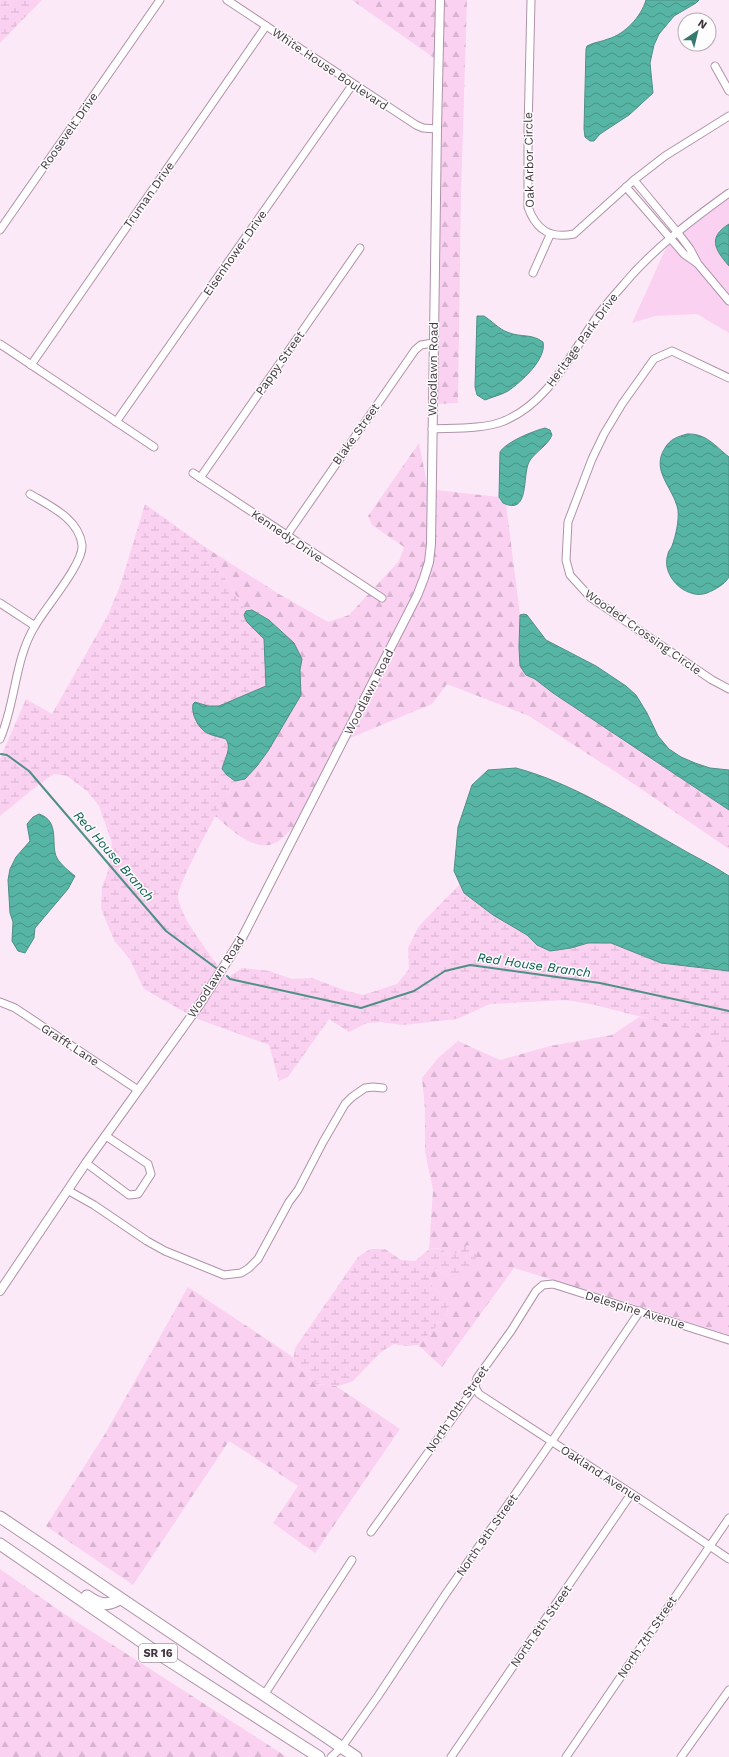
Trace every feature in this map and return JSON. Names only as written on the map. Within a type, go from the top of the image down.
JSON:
[{"type":"highway","name":"SR 16","points":[[0,1517],[119,1599],[356,1757]]},
{"type":"highway","points":[[0,1538],[97,1603],[114,1603],[119,1599]]},
{"type":"highway","name":"SR 16","points":[[0,1544],[165,1658],[319,1757]]},
{"type":"street","name":"Roosevelt Drive","points":[[0,230],[160,0]]},
{"type":"street","name":"White House Boulevard","points":[[227,0],[416,125],[423,128],[437,129]]},
{"type":"street","name":"Woodlawn Road","points":[[0,1292],[86,1164],[200,1004],[243,936],[417,596],[424,578],[429,562],[431,544],[433,343],[440,0]]},
{"type":"street","name":"Oak Arbor Circle","points":[[531,0],[528,207],[532,219],[540,228],[550,234]]},
{"type":"street","name":"Truman Drive","points":[[31,365],[266,26]]},
{"type":"street","points":[[715,66],[729,91]]},
{"type":"street","name":"Eisenhower Drive","points":[[116,422],[353,84]]},
{"type":"street","points":[[533,273],[550,234],[563,236],[574,234],[634,180],[665,156],[729,116]]},
{"type":"street","points":[[634,180],[678,233],[690,249],[698,264],[729,301]]},
{"type":"street","points":[[626,187],[684,254],[698,264]]},
{"type":"street","name":"Heritage Park Drive","points":[[432,429],[477,426],[504,421],[539,397],[552,383],[600,313],[625,282],[696,217],[729,193]]},
{"type":"street","name":"Pappy Street","points":[[200,478],[360,248]]},
{"type":"street","name":"Blake Street","points":[[287,535],[415,350],[421,345],[433,343]]},
{"type":"street","points":[[0,344],[154,447]]},
{"type":"street","name":"Wooded Crossing Circle","points":[[729,378],[672,351],[654,359],[622,404],[604,434],[592,459],[568,522],[566,560],[570,575],[578,586],[590,597],[712,680],[729,689]]},
{"type":"street","name":"Kennedy Drive","points":[[193,473],[382,598]]},
{"type":"street","points":[[0,739],[13,700],[25,644],[35,626],[73,570],[82,553],[79,533],[72,522],[60,512],[30,494]]},
{"type":"street","points":[[0,603],[35,626]]},
{"type":"street","name":"Grafft Lane","points":[[0,1002],[15,1008],[138,1090]]},
{"type":"street","points":[[68,1191],[100,1208],[147,1241],[178,1257],[224,1275],[241,1273],[249,1268],[258,1259],[289,1202],[298,1190],[323,1142],[346,1104],[352,1097],[365,1088],[384,1088]]},
{"type":"street","points":[[86,1164],[129,1195],[138,1194],[151,1174],[148,1164],[106,1136]]},
{"type":"street","name":"Delespine Avenue","points":[[541,1287],[552,1284],[729,1340]]},
{"type":"street","name":"North 10th Street","points":[[371,1532],[474,1387],[477,1378],[511,1331],[536,1291],[541,1287]]},
{"type":"street","name":"North 9th Street","points":[[332,1757],[342,1747],[445,1595],[552,1442],[640,1311]]},
{"type":"street","name":"Oakland Avenue","points":[[474,1387],[479,1394],[729,1559]]},
{"type":"street","name":"North 8th Street","points":[[451,1757],[631,1494]]},
{"type":"street","name":"North 7th Street","points":[[566,1757],[729,1518]]},
{"type":"street","points":[[264,1695],[352,1560]]},
{"type":"street","points":[[681,1757],[729,1690]]},
{"type":"green space","points":[[0,0],[42,0],[0,43]]},
{"type":"green space","points":[[352,0],[437,0],[434,58]]},
{"type":"green space","points":[[444,0],[467,0],[461,194],[458,403],[437,404]]},
{"type":"green space","points":[[729,195],[729,224],[719,231],[719,252],[729,266],[729,333],[697,314],[655,316],[632,323],[671,237]]},
{"type":"green space","points":[[419,443],[428,489],[427,545],[421,577],[298,822],[285,836],[273,844],[261,845],[246,840],[215,816],[235,781],[245,778],[268,751],[301,683],[300,670],[302,659],[285,636],[271,621],[255,612],[246,611],[205,547],[279,594],[328,622],[349,615],[399,561],[404,547],[372,525],[368,516]]},
{"type":"green space","points":[[436,490],[499,497],[500,501],[506,504],[520,615],[520,666],[526,675],[535,679],[553,693],[729,810],[729,849],[625,778],[529,716],[447,684],[432,704],[350,738],[428,580],[434,547]]},
{"type":"green space","points":[[145,504],[205,547],[246,611],[244,615],[246,619],[264,639],[266,648],[266,686],[219,706],[208,706],[196,702],[193,704],[192,708],[218,736],[226,739],[229,744],[229,752],[224,760],[227,775],[235,781],[193,859],[185,876],[178,898],[190,925],[219,968],[188,1014],[144,989],[129,958],[115,942],[101,909],[102,887],[108,871],[112,843],[99,806],[87,791],[67,776],[54,774],[0,816],[0,759],[26,699],[52,714],[108,615],[120,586]]},
{"type":"green space","points":[[460,884],[464,893],[527,935],[537,945],[571,948],[588,943],[611,943],[633,951],[705,969],[729,971],[729,1054],[696,1031],[595,1005],[566,1000],[490,1004],[457,1019],[403,1025],[381,1022],[367,1023],[349,1032],[329,1019],[288,1077],[279,1081],[269,1045],[195,1018],[224,975],[227,978],[242,968],[270,971],[292,979],[312,978],[347,991],[363,995],[397,984],[409,969],[408,948],[419,926]]},
{"type":"green space","points":[[639,1017],[671,1023],[696,1031],[729,1054],[729,1335],[514,1268],[442,1367],[418,1345],[448,1314],[447,1300],[432,1286],[429,1268],[432,1267],[454,1280],[460,1251],[452,1255],[438,1248],[429,1249],[433,1190],[425,1152],[425,1109],[422,1078],[438,1058],[458,1041],[500,1060],[550,1046],[612,1035]]},
{"type":"green space","points":[[467,1245],[474,1246],[478,1250],[475,1260],[460,1280],[454,1280],[432,1267],[429,1268],[432,1286],[447,1300],[448,1314],[418,1345],[406,1346],[394,1344],[381,1352],[353,1381],[339,1386],[316,1384],[293,1360],[295,1348],[358,1257],[370,1249],[385,1249],[401,1260],[415,1261],[432,1249],[440,1249],[452,1255]]},
{"type":"green space","points":[[188,1287],[293,1357],[293,1360],[316,1384],[336,1386],[400,1429],[315,1553],[273,1523],[298,1486],[229,1441],[133,1585],[46,1526],[105,1434]]},
{"type":"green space","points":[[0,1569],[63,1613],[287,1757],[0,1757]]},
{"type":"water","points":[[646,0],[699,0],[681,12],[677,12],[677,14],[659,34],[654,45],[650,63],[653,93],[629,115],[600,134],[594,141],[590,141],[585,137],[584,129],[587,46],[614,37],[626,29],[632,24],[644,6]]},
{"type":"water","points":[[729,224],[729,266],[717,249],[716,239],[722,229]]},
{"type":"water","points":[[477,316],[484,316],[501,329],[512,334],[534,337],[543,342],[541,356],[537,363],[520,382],[508,391],[485,400],[477,395],[475,387]]},
{"type":"water","points":[[545,428],[550,430],[552,435],[548,442],[529,462],[524,493],[521,499],[517,504],[512,506],[503,503],[499,497],[500,452],[508,444],[527,434]]},
{"type":"water","points":[[687,434],[694,434],[705,438],[729,457],[729,577],[717,588],[701,594],[690,593],[680,587],[672,579],[667,565],[668,553],[676,533],[678,510],[676,502],[661,472],[661,456],[669,442],[677,437]]},
{"type":"water","points":[[252,610],[269,620],[294,643],[302,659],[300,670],[301,695],[268,751],[257,766],[245,779],[235,781],[222,769],[228,750],[228,743],[226,739],[209,734],[201,728],[194,716],[193,704],[195,702],[208,706],[219,706],[266,686],[264,639],[247,622],[244,615],[246,611]]},
{"type":"water","points":[[520,615],[527,615],[546,640],[596,666],[626,686],[636,695],[658,736],[669,749],[681,757],[695,763],[710,768],[729,770],[729,810],[553,693],[535,679],[526,675],[520,666],[519,647]]},
{"type":"water","points":[[516,768],[557,782],[597,801],[729,876],[729,971],[661,963],[611,943],[588,943],[571,948],[550,951],[537,945],[527,935],[493,915],[464,893],[454,871],[458,827],[472,785],[488,770]]},
{"type":"water","points":[[39,814],[46,817],[53,828],[54,847],[57,858],[75,876],[68,889],[35,928],[34,938],[25,953],[18,951],[12,941],[13,922],[10,913],[8,880],[10,869],[16,857],[30,841],[27,824],[33,817]]},
{"type":"waterway","name":"Red House Branch","points":[[1,754],[7,755],[29,771],[166,931],[216,968]]},
{"type":"waterway","name":"Red House Branch","points":[[227,976],[230,979],[361,1008],[414,991],[445,971],[470,965],[600,983],[729,1011]]}]
